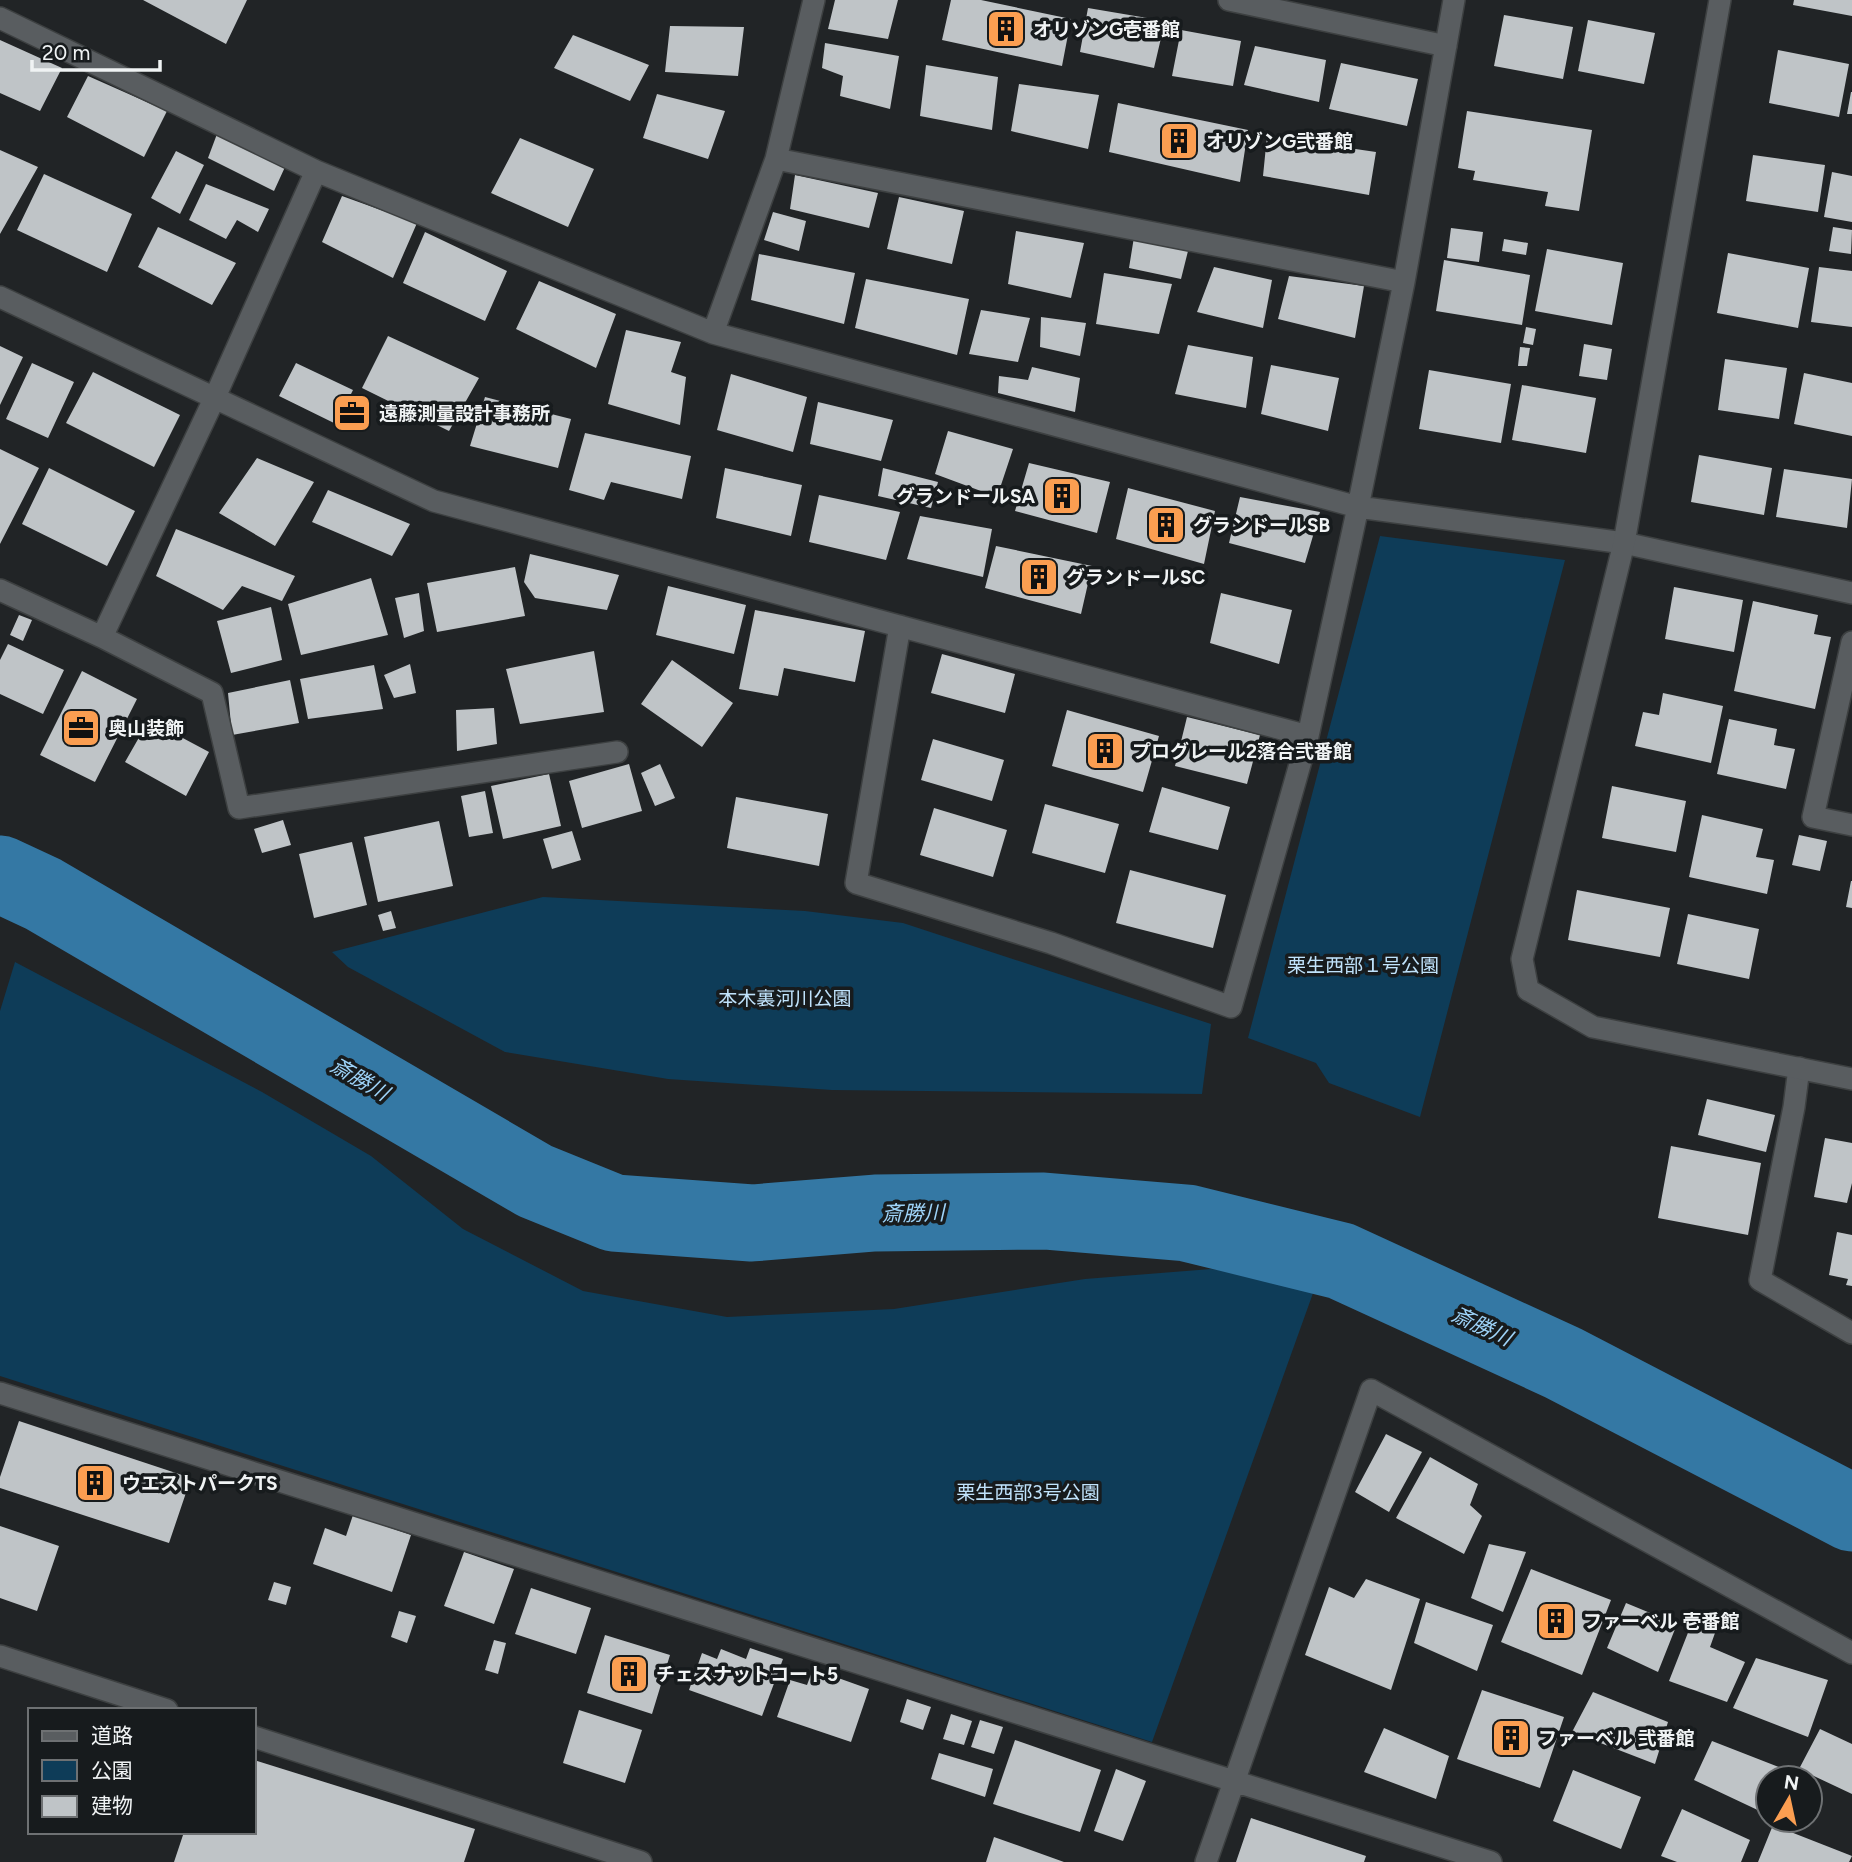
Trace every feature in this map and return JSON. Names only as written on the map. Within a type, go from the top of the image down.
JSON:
[{"type":"street","points":[[713,333],[776,159],[814,0]]},
{"type":"street","points":[[1229,0],[1446,46]]},
{"type":"street","points":[[900,626],[856,883],[1051,943],[1231,1007],[1308,736],[1404,282],[1454,0]]},
{"type":"street","points":[[1720,0],[1624,543],[1522,959],[1528,990],[1594,1027],[1852,1079]]},
{"type":"street","points":[[0,18],[316,171],[713,333],[1358,507],[1624,543],[1852,593]]},
{"type":"street","points":[[776,159],[1404,282]]},
{"type":"street","points":[[102,637],[215,397],[316,171]]},
{"type":"street","points":[[0,297],[433,502],[1308,736]]},
{"type":"street","points":[[0,590],[102,637],[212,693],[239,808],[617,752]]},
{"type":"street","points":[[1852,642],[1814,817],[1852,825]]},
{"type":"street","points":[[1798,1068],[1794,1107],[1760,1280],[1852,1332]]},
{"type":"street","points":[[1206,1862],[1371,1390],[1852,1653]]},
{"type":"street","points":[[0,1393],[1491,1862]]},
{"type":"street","points":[[0,1656],[161,1708]]},
{"type":"street","points":[[256,1738],[641,1862]]},
{"type":"green space","name":"栗生西部１号公園","points":[[1380,536],[1565,560],[1420,1117],[1329,1083],[1316,1063],[1248,1038]]},
{"type":"green space","name":"本木裏河川公園","points":[[543,897],[805,911],[903,923],[1211,1024],[1202,1094],[832,1090],[668,1079],[505,1052],[348,967],[332,952]]},
{"type":"green space","name":"栗生西部3号公園","points":[[15,962],[262,1092],[371,1156],[463,1229],[583,1291],[727,1317],[894,1309],[1085,1279],[1211,1269],[1317,1282],[1152,1742],[0,1376],[0,1011]]},
{"type":"building","points":[[143,0],[247,0],[226,44]]},
{"type":"building","points":[[835,0],[898,0],[888,39],[828,29]]},
{"type":"building","name":"オリゾンG壱番館","points":[[951,0],[981,0],[1071,19],[1062,66],[942,40]]},
{"type":"building","points":[[1794,0],[1852,0],[1852,16],[1793,5]]},
{"type":"building","points":[[1088,8],[1165,21],[1154,68],[1080,52]]},
{"type":"building","points":[[1504,15],[1573,27],[1563,79],[1494,66]]},
{"type":"building","points":[[1588,20],[1655,33],[1644,84],[1578,71]]},
{"type":"building","points":[[670,26],[744,27],[738,76],[665,72]]},
{"type":"building","points":[[1181,30],[1241,41],[1233,86],[1172,76]]},
{"type":"building","points":[[573,35],[649,65],[630,101],[554,68]]},
{"type":"building","points":[[0,40],[62,68],[40,111],[0,93]]},
{"type":"building","points":[[825,43],[899,56],[890,109],[840,96],[843,76],[822,68]]},
{"type":"building","points":[[1255,46],[1326,60],[1319,102],[1244,85]]},
{"type":"building","points":[[1778,50],[1849,64],[1839,117],[1769,103]]},
{"type":"building","points":[[1341,63],[1418,79],[1407,126],[1329,109]]},
{"type":"building","points":[[926,65],[998,77],[992,130],[920,116]]},
{"type":"building","points":[[88,76],[167,111],[144,157],[67,117]]},
{"type":"building","points":[[1019,84],[1099,95],[1088,149],[1011,131]]},
{"type":"building","points":[[1851,92],[1852,114],[1847,114]]},
{"type":"building","points":[[657,94],[725,111],[708,159],[643,138]]},
{"type":"building","name":"オリゾンG弐番館","points":[[1118,103],[1248,130],[1240,182],[1109,152]]},
{"type":"building","points":[[1467,111],[1592,130],[1579,211],[1545,206],[1548,192],[1473,180],[1475,171],[1458,168]]},
{"type":"building","points":[[217,134],[285,167],[274,191],[208,158]]},
{"type":"building","points":[[1267,136],[1376,152],[1369,195],[1263,176]]},
{"type":"building","points":[[520,138],[594,169],[568,227],[491,193]]},
{"type":"building","points":[[0,150],[38,167],[0,234]]},
{"type":"building","points":[[176,151],[204,165],[180,214],[151,198]]},
{"type":"building","points":[[1753,155],[1825,165],[1818,212],[1746,201]]},
{"type":"building","points":[[1832,172],[1852,176],[1852,222],[1824,217]]},
{"type":"building","points":[[44,174],[132,214],[107,272],[17,230]]},
{"type":"building","points":[[795,175],[878,193],[869,228],[790,209]]},
{"type":"building","points":[[206,184],[269,209],[258,232],[237,220],[226,239],[189,220]]},
{"type":"building","points":[[342,196],[417,223],[393,278],[322,242]]},
{"type":"building","points":[[899,197],[964,211],[952,264],[887,249]]},
{"type":"building","points":[[773,212],[806,221],[799,251],[764,240]]},
{"type":"building","points":[[158,227],[236,263],[212,305],[138,267]]},
{"type":"building","points":[[1833,227],[1852,230],[1851,254],[1829,251]]},
{"type":"building","points":[[1451,228],[1483,232],[1479,262],[1447,258]]},
{"type":"building","points":[[1016,231],[1084,243],[1071,298],[1008,284]]},
{"type":"building","points":[[425,232],[507,271],[485,321],[403,283]]},
{"type":"building","points":[[1134,237],[1189,247],[1181,279],[1129,268]]},
{"type":"building","points":[[1504,239],[1528,243],[1526,255],[1502,251]]},
{"type":"building","points":[[1547,249],[1623,263],[1612,325],[1535,311]]},
{"type":"building","points":[[1728,253],[1809,268],[1798,328],[1717,313]]},
{"type":"building","points":[[759,254],[855,273],[844,324],[751,300]]},
{"type":"building","points":[[1444,260],[1530,275],[1522,325],[1436,311]]},
{"type":"building","points":[[1214,267],[1272,280],[1263,328],[1197,312]]},
{"type":"building","points":[[1819,267],[1852,271],[1852,327],[1811,322]]},
{"type":"building","points":[[1104,273],[1172,284],[1159,334],[1096,324]]},
{"type":"building","points":[[1289,276],[1364,286],[1355,338],[1278,319]]},
{"type":"building","points":[[866,279],[969,299],[957,355],[855,328]]},
{"type":"building","points":[[539,281],[616,314],[596,368],[516,329]]},
{"type":"building","points":[[981,310],[1030,318],[1018,362],[969,354]]},
{"type":"building","points":[[1041,317],[1086,323],[1080,356],[1040,347]]},
{"type":"building","points":[[1526,327],[1536,329],[1533,345],[1523,343]]},
{"type":"building","points":[[626,330],[681,342],[671,372],[686,377],[680,425],[608,404]]},
{"type":"building","points":[[388,336],[479,378],[449,431],[362,388]]},
{"type":"building","points":[[1584,344],[1612,349],[1607,380],[1579,376]]},
{"type":"building","points":[[1188,345],[1253,357],[1246,408],[1175,394]]},
{"type":"building","points":[[0,346],[23,357],[0,405]]},
{"type":"building","points":[[1520,347],[1530,348],[1527,366],[1518,366]]},
{"type":"building","points":[[1725,359],[1787,368],[1779,419],[1718,410]]},
{"type":"building","points":[[32,363],[74,382],[48,438],[6,419]]},
{"type":"building","points":[[296,363],[353,390],[336,424],[279,396]]},
{"type":"building","points":[[1271,365],[1339,378],[1328,431],[1261,414]]},
{"type":"building","points":[[1032,367],[1080,378],[1075,412],[998,393],[999,376],[1028,380]]},
{"type":"building","points":[[1429,370],[1511,384],[1501,443],[1419,429]]},
{"type":"building","points":[[93,372],[180,415],[154,467],[66,423]]},
{"type":"building","points":[[1804,373],[1852,383],[1852,436],[1794,424]]},
{"type":"building","points":[[731,374],[807,397],[793,452],[717,430]]},
{"type":"building","points":[[1522,385],[1596,398],[1586,453],[1512,440]]},
{"type":"building","points":[[485,397],[571,419],[558,468],[470,446]]},
{"type":"building","points":[[818,402],[893,420],[881,461],[810,444]]},
{"type":"building","points":[[948,431],[1013,449],[997,497],[935,474]]},
{"type":"building","points":[[585,433],[691,456],[682,499],[611,482],[604,500],[569,490]]},
{"type":"building","points":[[0,449],[39,468],[0,544]]},
{"type":"building","points":[[1699,455],[1772,468],[1764,515],[1691,502]]},
{"type":"building","points":[[257,458],[314,482],[275,546],[219,513]]},
{"type":"building","name":"グランドールSA","points":[[1029,463],[1110,482],[1097,533],[1015,511]]},
{"type":"building","points":[[49,468],[135,511],[107,566],[22,524]]},
{"type":"building","points":[[725,468],[802,485],[791,536],[716,518]]},
{"type":"building","points":[[883,468],[938,482],[931,508],[878,496]]},
{"type":"building","points":[[1784,469],[1852,479],[1847,528],[1776,517]]},
{"type":"building","name":"グランドールSB","points":[[1128,488],[1215,511],[1204,564],[1116,539]]},
{"type":"building","points":[[328,490],[410,524],[392,556],[312,522]]},
{"type":"building","points":[[819,495],[900,512],[886,560],[809,542]]},
{"type":"building","points":[[1240,497],[1320,512],[1305,563],[1229,543]]},
{"type":"building","points":[[920,516],[992,529],[983,577],[907,559]]},
{"type":"building","points":[[176,529],[295,576],[282,601],[242,586],[223,610],[156,576]]},
{"type":"building","name":"グランドールSC","points":[[996,546],[1092,566],[1081,614],[985,588]]},
{"type":"building","points":[[530,554],[619,575],[607,610],[535,598],[524,582]]},
{"type":"building","points":[[515,567],[525,616],[437,632],[427,583]]},
{"type":"building","points":[[371,578],[388,635],[301,655],[288,604]]},
{"type":"building","points":[[668,586],[746,605],[734,654],[656,635]]},
{"type":"building","points":[[1674,587],[1743,600],[1734,652],[1665,639]]},
{"type":"building","points":[[419,593],[424,631],[404,638],[395,598]]},
{"type":"building","points":[[1221,593],[1292,610],[1279,664],[1210,643]]},
{"type":"building","points":[[1753,601],[1818,615],[1814,634],[1831,637],[1815,709],[1734,691]]},
{"type":"building","points":[[271,607],[282,660],[231,673],[217,621]]},
{"type":"building","points":[[755,610],[865,631],[855,682],[784,668],[778,696],[739,689]]},
{"type":"building","points":[[19,615],[32,620],[23,641],[10,635]]},
{"type":"building","points":[[8,644],[64,670],[43,714],[0,694],[0,660]]},
{"type":"building","points":[[594,651],[604,712],[520,724],[506,669]]},
{"type":"building","points":[[942,654],[1015,674],[1005,713],[931,693]]},
{"type":"building","points":[[672,660],[733,703],[702,747],[641,704]]},
{"type":"building","points":[[410,664],[416,693],[394,698],[384,675]]},
{"type":"building","points":[[374,665],[383,709],[308,719],[300,679]]},
{"type":"building","points":[[82,671],[137,699],[95,782],[40,755]]},
{"type":"building","points":[[290,680],[299,723],[232,735],[228,693]]},
{"type":"building","points":[[1663,693],[1723,706],[1711,763],[1635,746],[1643,712],[1659,715]]},
{"type":"building","points":[[494,708],[497,744],[457,751],[456,710]]},
{"type":"building","name":"プログレール2落合弐番館","points":[[1067,710],[1159,736],[1143,792],[1052,766]]},
{"type":"building","points":[[1187,717],[1260,735],[1247,784],[1175,766]]},
{"type":"building","points":[[1729,719],[1777,729],[1774,745],[1795,749],[1786,789],[1717,774]]},
{"type":"building","points":[[149,720],[209,752],[186,796],[125,762]]},
{"type":"building","points":[[933,739],[1004,760],[992,801],[921,780]]},
{"type":"building","points":[[629,764],[642,811],[582,828],[569,781]]},
{"type":"building","points":[[660,764],[675,798],[655,806],[641,773]]},
{"type":"building","points":[[549,774],[561,826],[503,839],[491,786]]},
{"type":"building","points":[[1612,786],[1686,801],[1676,852],[1602,838]]},
{"type":"building","points":[[1162,787],[1230,807],[1218,850],[1149,832]]},
{"type":"building","points":[[485,791],[493,833],[469,837],[461,796]]},
{"type":"building","points":[[736,797],[828,814],[819,866],[727,848]]},
{"type":"building","points":[[1045,804],[1119,824],[1105,873],[1032,853]]},
{"type":"building","points":[[934,808],[1007,830],[993,877],[920,855]]},
{"type":"building","points":[[1702,815],[1763,829],[1756,857],[1774,860],[1767,894],[1689,877]]},
{"type":"building","points":[[283,820],[291,845],[262,853],[254,829]]},
{"type":"building","points":[[439,821],[453,886],[378,902],[364,837]]},
{"type":"building","points":[[572,831],[581,860],[552,869],[543,839]]},
{"type":"building","points":[[1799,835],[1827,841],[1820,871],[1792,865]]},
{"type":"building","points":[[352,842],[367,905],[314,918],[299,854]]},
{"type":"building","points":[[1130,870],[1226,895],[1213,948],[1116,923]]},
{"type":"building","points":[[1852,881],[1852,908],[1846,907]]},
{"type":"building","points":[[1577,890],[1670,908],[1660,957],[1568,940]]},
{"type":"building","points":[[391,911],[396,928],[383,931],[378,915]]},
{"type":"building","points":[[1688,914],[1759,929],[1749,979],[1677,964]]},
{"type":"building","points":[[1707,1099],[1775,1115],[1766,1152],[1698,1135]]},
{"type":"building","points":[[1825,1138],[1852,1143],[1852,1183],[1847,1203],[1814,1197]]},
{"type":"building","points":[[1671,1146],[1761,1163],[1748,1235],[1658,1218]]},
{"type":"building","points":[[1837,1232],[1852,1235],[1852,1286],[1846,1285],[1848,1279],[1829,1275]]},
{"type":"building","name":"ウエストパークTS","points":[[19,1421],[191,1478],[169,1543],[0,1488],[0,1477]]},
{"type":"building","points":[[1386,1434],[1422,1452],[1389,1512],[1355,1492]]},
{"type":"building","points":[[1430,1457],[1478,1484],[1470,1505],[1482,1516],[1464,1554],[1396,1518]]},
{"type":"building","points":[[353,1515],[411,1535],[392,1592],[313,1564],[325,1528],[346,1536]]},
{"type":"building","points":[[0,1526],[59,1546],[37,1611],[0,1598]]},
{"type":"building","points":[[1489,1544],[1526,1552],[1503,1612],[1471,1598]]},
{"type":"building","points":[[464,1552],[514,1569],[494,1624],[444,1606]]},
{"type":"building","name":"ファーベル 壱番館","points":[[1531,1569],[1611,1600],[1582,1675],[1501,1642]]},
{"type":"building","points":[[1366,1579],[1420,1599],[1391,1690],[1305,1655],[1329,1587],[1354,1598]]},
{"type":"building","points":[[274,1582],[291,1587],[286,1605],[268,1600]]},
{"type":"building","points":[[531,1588],[591,1608],[576,1654],[515,1634]]},
{"type":"building","points":[[1426,1602],[1493,1625],[1477,1671],[1414,1643]]},
{"type":"building","points":[[1626,1603],[1677,1624],[1658,1672],[1607,1648]]},
{"type":"building","points":[[399,1611],[416,1616],[407,1643],[391,1637]]},
{"type":"building","points":[[1691,1625],[1715,1633],[1710,1647],[1745,1662],[1727,1702],[1669,1681]]},
{"type":"building","name":"チェスナットコート5","points":[[605,1635],[670,1655],[652,1714],[587,1693]]},
{"type":"building","points":[[494,1640],[506,1643],[498,1674],[485,1670]]},
{"type":"building","points":[[750,1648],[783,1659],[762,1716],[689,1690],[702,1653],[717,1659],[721,1649],[746,1659]]},
{"type":"building","points":[[1756,1658],[1828,1680],[1808,1737],[1733,1708]]},
{"type":"building","points":[[813,1669],[869,1689],[851,1742],[777,1717],[790,1680],[807,1685]]},
{"type":"building","name":"ファーベル 弐番館","points":[[1482,1690],[1564,1717],[1540,1788],[1457,1759]]},
{"type":"building","points":[[1593,1692],[1668,1722],[1655,1764],[1572,1732]]},
{"type":"building","points":[[907,1699],[931,1707],[923,1730],[900,1722]]},
{"type":"building","points":[[579,1710],[642,1730],[625,1783],[563,1763]]},
{"type":"building","points":[[951,1714],[972,1721],[964,1745],[943,1739]]},
{"type":"building","points":[[980,1720],[1003,1727],[994,1754],[971,1747]]},
{"type":"building","points":[[1384,1728],[1449,1756],[1436,1799],[1364,1772]]},
{"type":"building","points":[[1820,1729],[1852,1744],[1852,1794],[1824,1781],[1824,1764],[1802,1764]]},
{"type":"building","points":[[1015,1740],[1101,1770],[1080,1832],[993,1804]]},
{"type":"building","points":[[1712,1741],[1771,1764],[1754,1764],[1754,1808],[1694,1780]]},
{"type":"building","points":[[939,1753],[993,1769],[985,1797],[931,1779]]},
{"type":"building","points":[[256,1761],[475,1829],[464,1862],[174,1862],[183,1834],[256,1834]]},
{"type":"building","points":[[1116,1769],[1146,1781],[1123,1841],[1094,1831]]},
{"type":"building","points":[[1573,1770],[1641,1797],[1621,1849],[1553,1821]]},
{"type":"building","points":[[1682,1809],[1750,1840],[1741,1862],[1677,1862],[1661,1856]]},
{"type":"building","points":[[1251,1818],[1366,1856],[1364,1862],[1236,1862]]},
{"type":"building","points":[[1769,1834],[1796,1834],[1852,1856],[1849,1862],[1758,1862]]},
{"type":"building","points":[[994,1837],[1064,1862],[986,1862]]},
{"type":"waterway","name":"斎勝川","points":[[0,874],[43,894],[535,1181],[614,1213],[752,1223],[875,1213],[1044,1211],[1187,1223],[1341,1261],[1563,1363],[1852,1513]]},
{"type":"place","name":"オリゾンG壱番館","points":[[1006,29]]},
{"type":"place","name":"オリゾンG弐番館","points":[[1179,141]]},
{"type":"place","name":"遠藤測量設計事務所","points":[[352,413]]},
{"type":"place","name":"グランドールSA","points":[[1062,496]]},
{"type":"place","name":"グランドールSB","points":[[1166,525]]},
{"type":"place","name":"グランドールSC","points":[[1039,577]]},
{"type":"place","name":"奥山装飾","points":[[81,728]]},
{"type":"place","name":"プログレール2落合弐番館","points":[[1105,751]]},
{"type":"place","name":"ウエストパークTS","points":[[95,1483]]},
{"type":"place","name":"ファーベル 壱番館","points":[[1556,1621]]},
{"type":"place","name":"チェスナットコート5","points":[[629,1674]]},
{"type":"place","name":"ファーベル 弐番館","points":[[1511,1738]]}]
